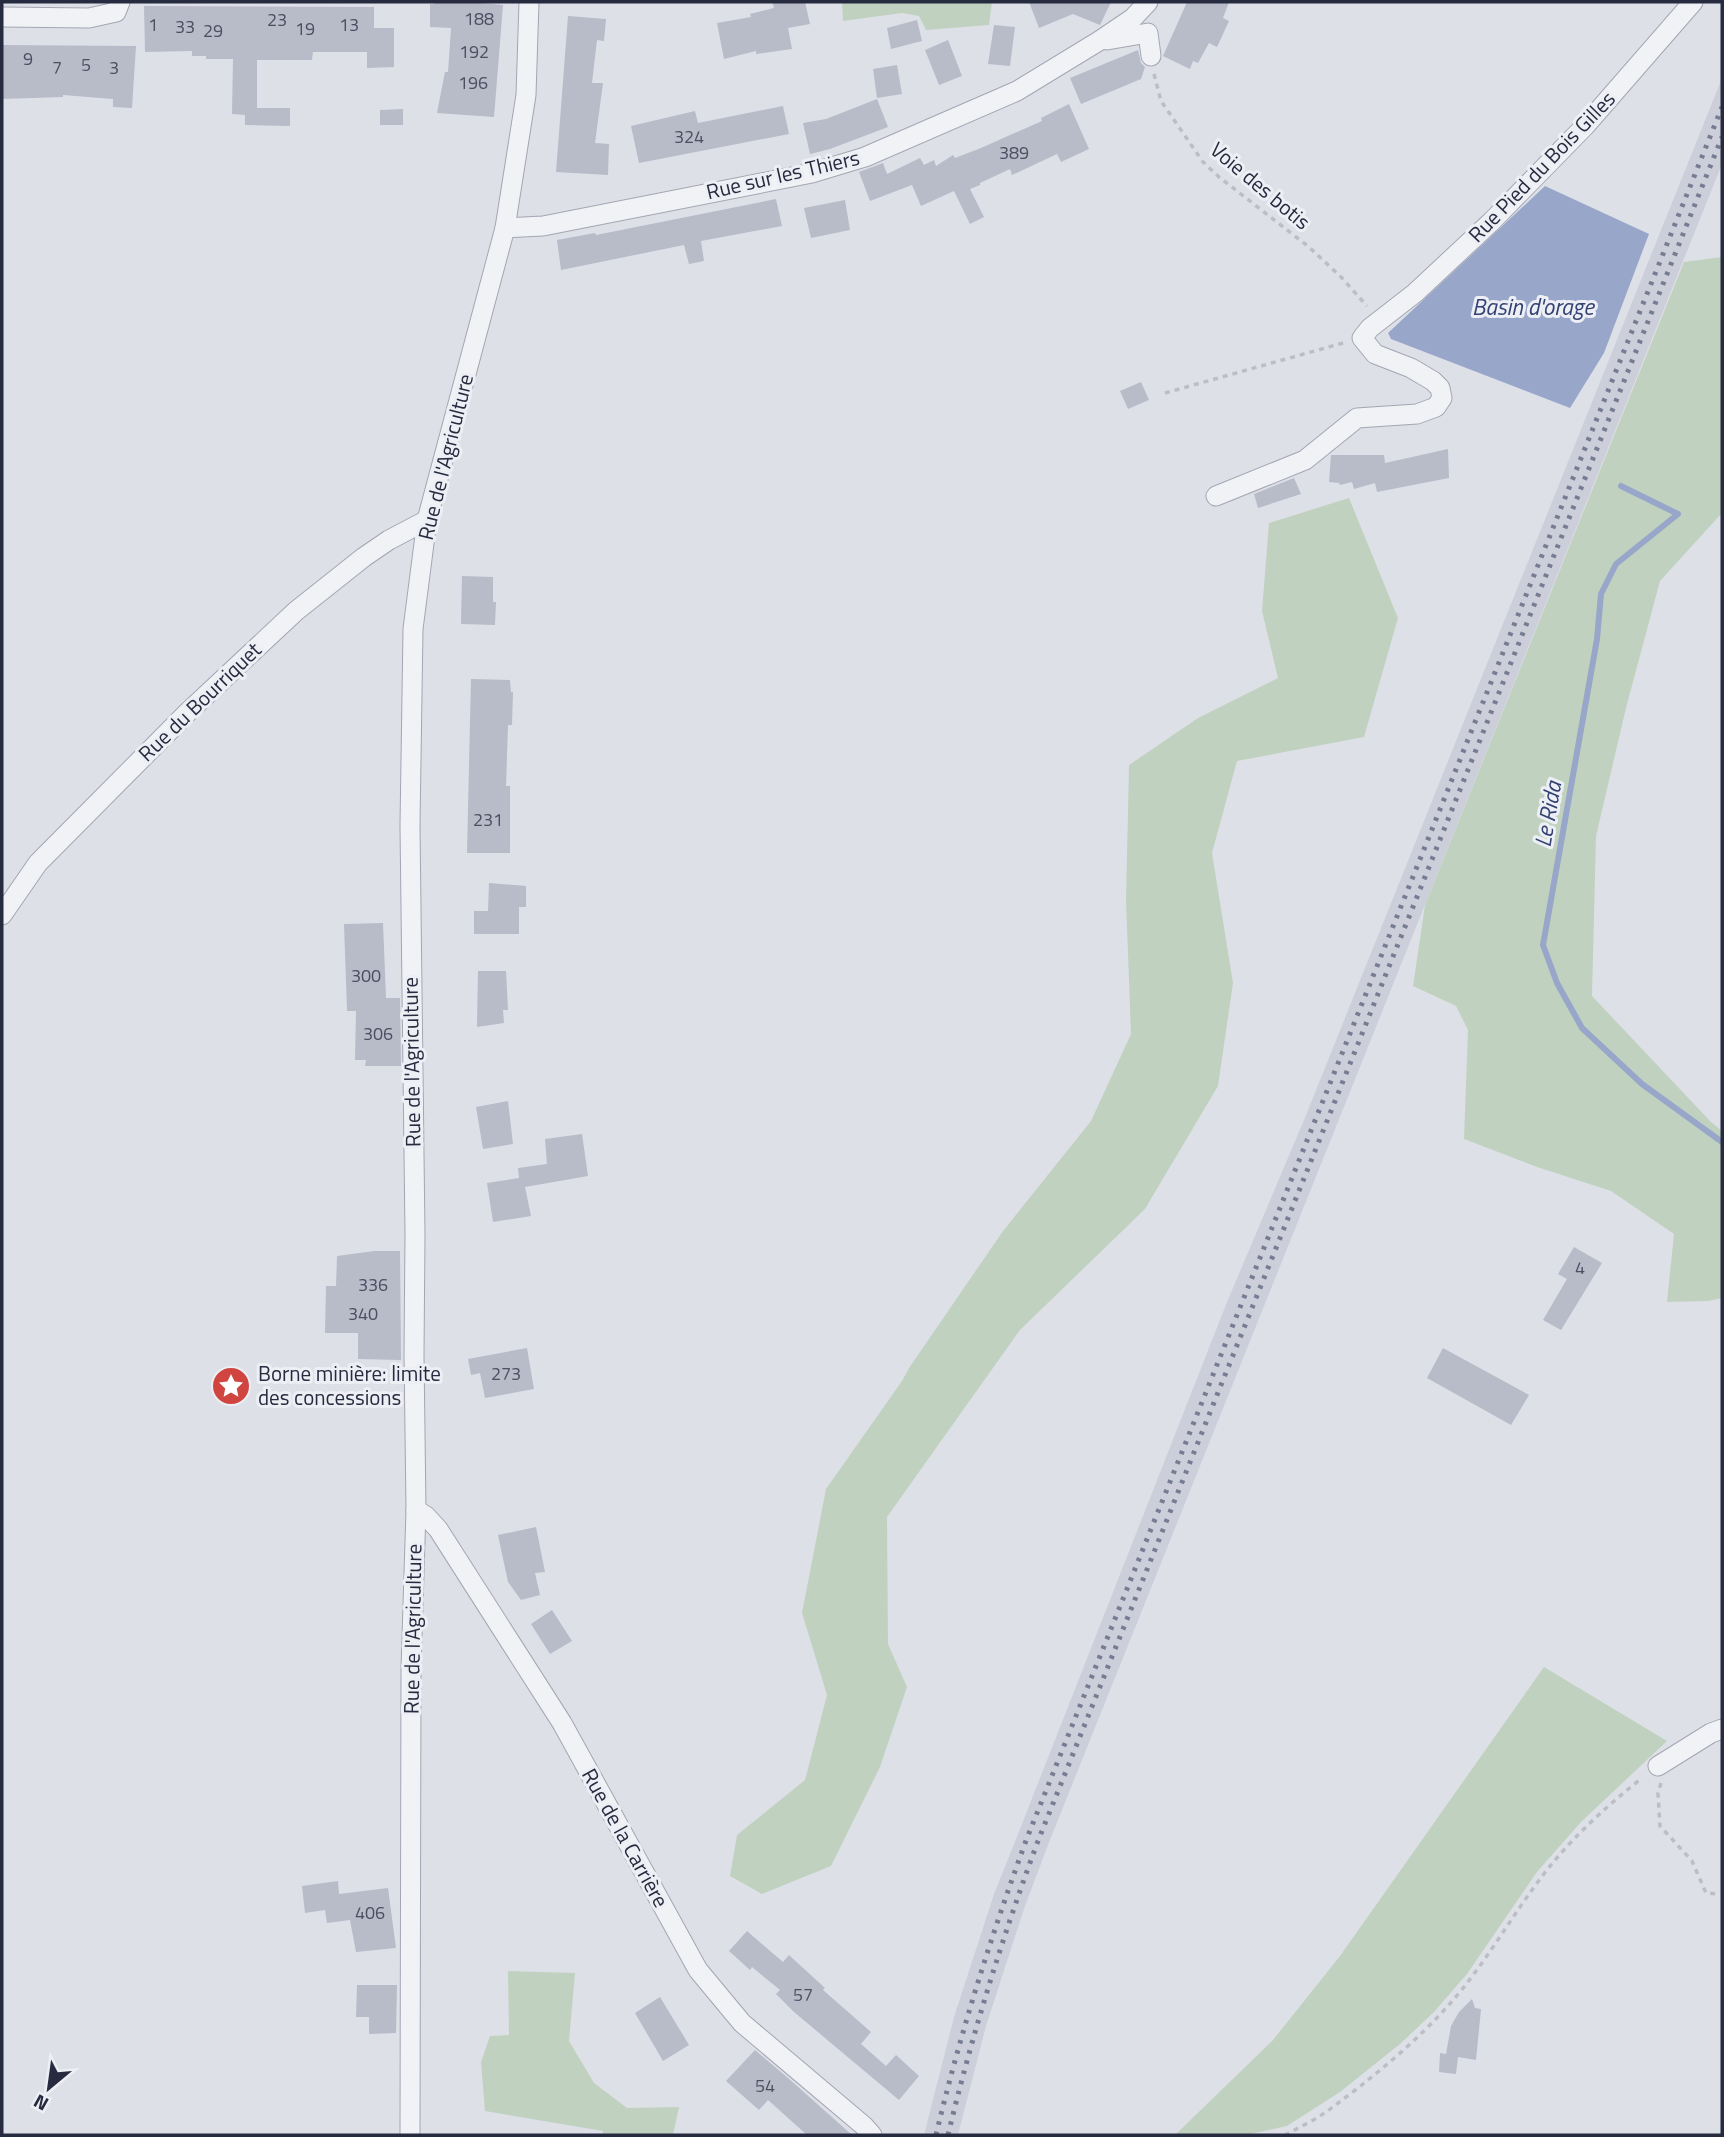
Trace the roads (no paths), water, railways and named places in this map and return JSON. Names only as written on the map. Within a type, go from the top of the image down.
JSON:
[{"type":"street","points":[[2,17],[89,18],[116,12],[120,2]]},
{"type":"street","name":"Rue de l'Agriculture","points":[[410,2135],[411,1669],[416,1510],[410,826],[413,629],[427,520],[505,228],[526,95],[529,2]]},
{"type":"street","name":"Rue sur les Thiers","points":[[505,228],[543,226],[812,173],[865,157],[1017,91],[1100,41],[1133,18],[1148,2]]},
{"type":"street","name":"Rue Pied du Bois Gilles","points":[[1216,496],[1305,460],[1357,418],[1418,414],[1436,407],[1442,398],[1440,388],[1433,381],[1411,368],[1375,354],[1362,338],[1491,222],[1566,145],[1693,2]]},
{"type":"street","points":[[1100,41],[1148,33],[1151,56]]},
{"type":"street","name":"Rue du Bourriquet","points":[[2,915],[38,863],[187,712],[296,611],[364,557],[427,520]]},
{"type":"street","name":"Rue de la Carrière","points":[[416,1510],[438,1529],[562,1723],[698,1970],[742,2023],[872,2135]]},
{"type":"street","points":[[1662,1763],[1722,1729]]},
{"type":"water","name":"Basin d'orage","points":[[1545,186],[1649,234],[1604,353],[1570,408],[1391,339],[1388,333]]},
{"type":"waterway","name":"Le Rida","points":[[1621,486],[1678,514],[1616,564],[1601,594],[1597,639],[1543,945],[1557,983],[1582,1028],[1642,1084],[1722,1142]]},
{"type":"railway","points":[[936,2135],[977,1985],[1027,1838],[1722,107]]},
{"type":"railway","points":[[948,2135],[988,1987],[1038,1841],[1722,137]]},
{"type":"place","name":"Borne minière: limite des concessions","points":[[231,1386]]}]
